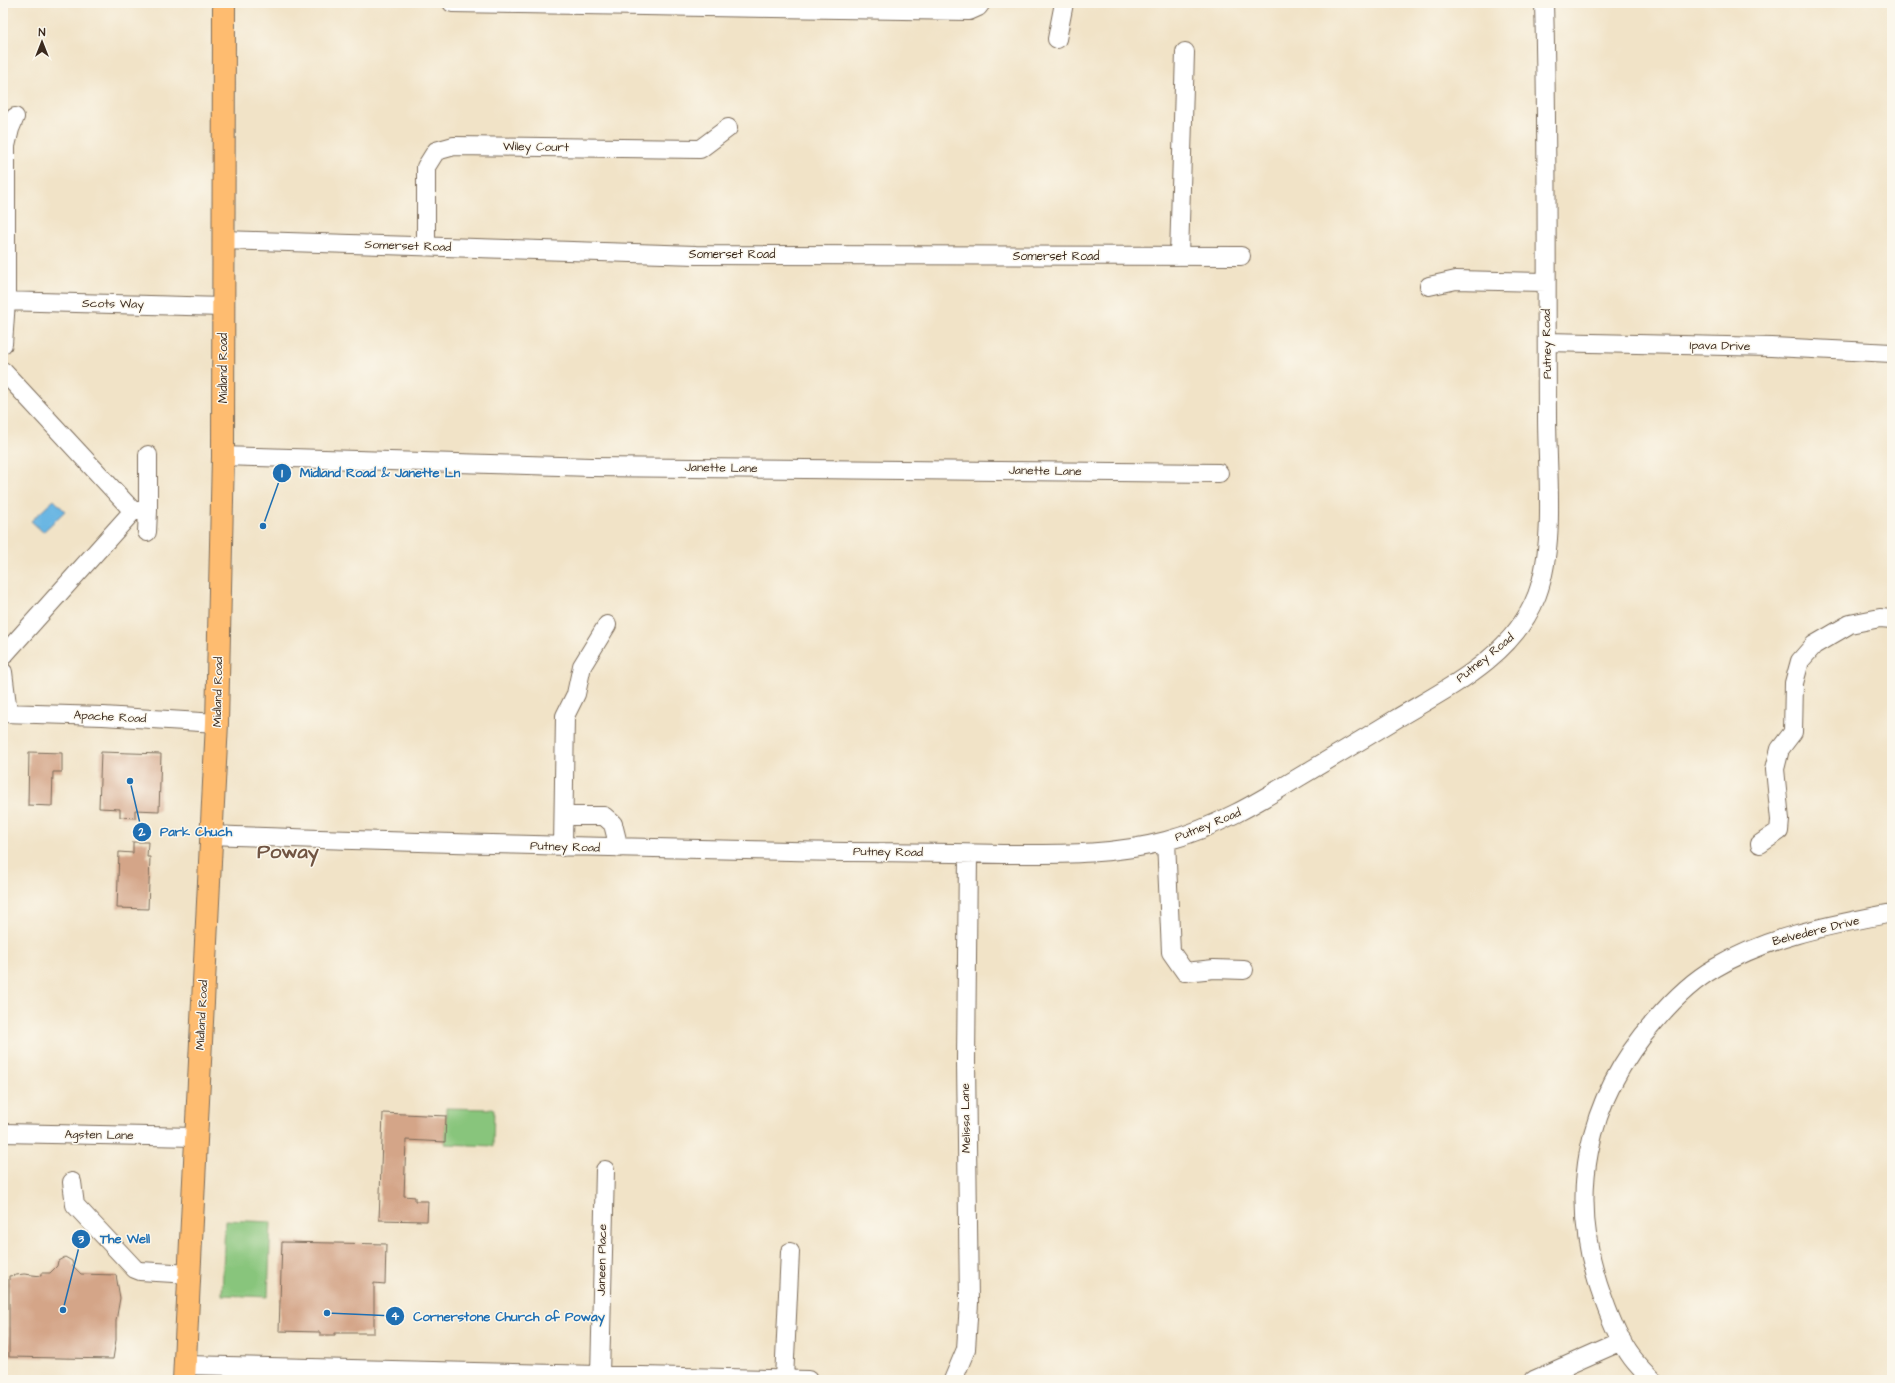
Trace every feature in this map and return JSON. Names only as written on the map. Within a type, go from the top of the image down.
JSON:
[{"type":"main road","name":"Midland Road","points":[[185,1372],[217,723],[223,456],[224,3]]},
{"type":"street","points":[[452,3],[858,6],[969,11],[980,5]]},
{"type":"street","points":[[1057,39],[1064,3]]},
{"type":"street","name":"Putney Road","points":[[211,835],[563,847],[968,854],[1103,853],[1142,847],[1212,826],[1255,804],[1444,689],[1498,651],[1521,628],[1539,590],[1548,549],[1546,282],[1547,185],[1544,3]]},
{"type":"street","points":[[1179,256],[1185,52]]},
{"type":"street","points":[[3,344],[5,301],[6,146],[10,129],[15,117]]},
{"type":"street","name":"Wiley Court","points":[[426,246],[426,167],[436,151],[454,146],[700,148],[728,128]]},
{"type":"street","name":"Somerset Road","points":[[223,240],[696,254],[1241,256]]},
{"type":"street","points":[[1429,286],[1456,280],[1546,282]]},
{"type":"street","name":"Scots Way","points":[[5,301],[223,307]]},
{"type":"street","name":"Ipava Drive","points":[[1547,342],[1771,347],[1892,353]]},
{"type":"street","points":[[3,370],[140,511],[147,532]]},
{"type":"street","points":[[3,656],[140,511],[148,455]]},
{"type":"street","name":"Janette Lane","points":[[223,456],[591,467],[1219,472]]},
{"type":"street","points":[[1760,844],[1779,831],[1780,820],[1775,770],[1780,749],[1793,732],[1794,683],[1800,661],[1814,645],[1850,624],[1886,618]]},
{"type":"street","points":[[563,847],[566,716],[576,694],[582,666],[606,625]]},
{"type":"street","points":[[3,672],[6,713]]},
{"type":"street","name":"Apache Road","points":[[6,713],[104,716],[217,723]]},
{"type":"street","points":[[564,816],[604,816],[613,824],[619,848]]},
{"type":"street","points":[[1166,841],[1171,952],[1184,972],[1214,969],[1244,970]]},
{"type":"street","name":"Melissa Lane","points":[[951,1379],[966,1349],[969,1303],[966,1061],[968,854]]},
{"type":"street","name":"Belvedere Drive","points":[[1652,1380],[1631,1357],[1611,1320],[1593,1272],[1586,1234],[1583,1196],[1589,1150],[1601,1108],[1613,1081],[1629,1054],[1643,1035],[1675,999],[1693,983],[1715,968],[1756,948],[1788,936],[1892,913]]},
{"type":"street","name":"Agsten Lane","points":[[3,1134],[196,1136]]},
{"type":"street","name":"Janeen Place","points":[[600,1375],[605,1170]]},
{"type":"street","points":[[72,1182],[75,1205],[135,1269],[140,1271],[190,1274]]},
{"type":"street","points":[[784,1379],[790,1252]]},
{"type":"street","points":[[1534,1380],[1622,1341]]},
{"type":"street","points":[[185,1372],[554,1377],[600,1375],[808,1380]]},
{"type":"green space","points":[[446,1108],[494,1109],[493,1146],[445,1144]]},
{"type":"green space","points":[[225,1220],[271,1222],[268,1297],[222,1295]]},
{"type":"water","points":[[54,500],[65,511],[43,532],[31,521]]},
{"type":"building","points":[[29,752],[62,753],[62,772],[53,772],[52,806],[28,805]]},
{"type":"building","points":[[101,752],[161,754],[159,811],[135,810],[135,818],[120,817],[120,809],[99,808]]},
{"type":"building","points":[[133,842],[148,842],[147,857],[150,857],[148,909],[117,908],[119,852],[133,853]]},
{"type":"building","points":[[383,1113],[446,1116],[445,1142],[406,1140],[404,1196],[415,1197],[415,1201],[428,1201],[427,1221],[379,1220]]},
{"type":"building","points":[[282,1242],[386,1244],[385,1284],[374,1283],[374,1333],[335,1333],[335,1335],[320,1335],[320,1332],[279,1331]]},
{"type":"building","points":[[65,1257],[72,1261],[73,1266],[81,1274],[116,1275],[120,1298],[116,1321],[116,1340],[113,1359],[9,1357],[9,1276],[24,1274],[41,1276],[41,1273],[50,1273],[57,1266],[58,1261]]},
{"type":"place","name":"Midland Road & Janette Ln","points":[[263,526]]},
{"type":"place","name":"Park Chuch","points":[[130,781]]},
{"type":"place","name":"The Well","points":[[63,1310]]},
{"type":"place","name":"Cornerstone Church of Poway","points":[[327,1313]]},
{"type":"district","name":"Poway","points":[[288,852]]}]
